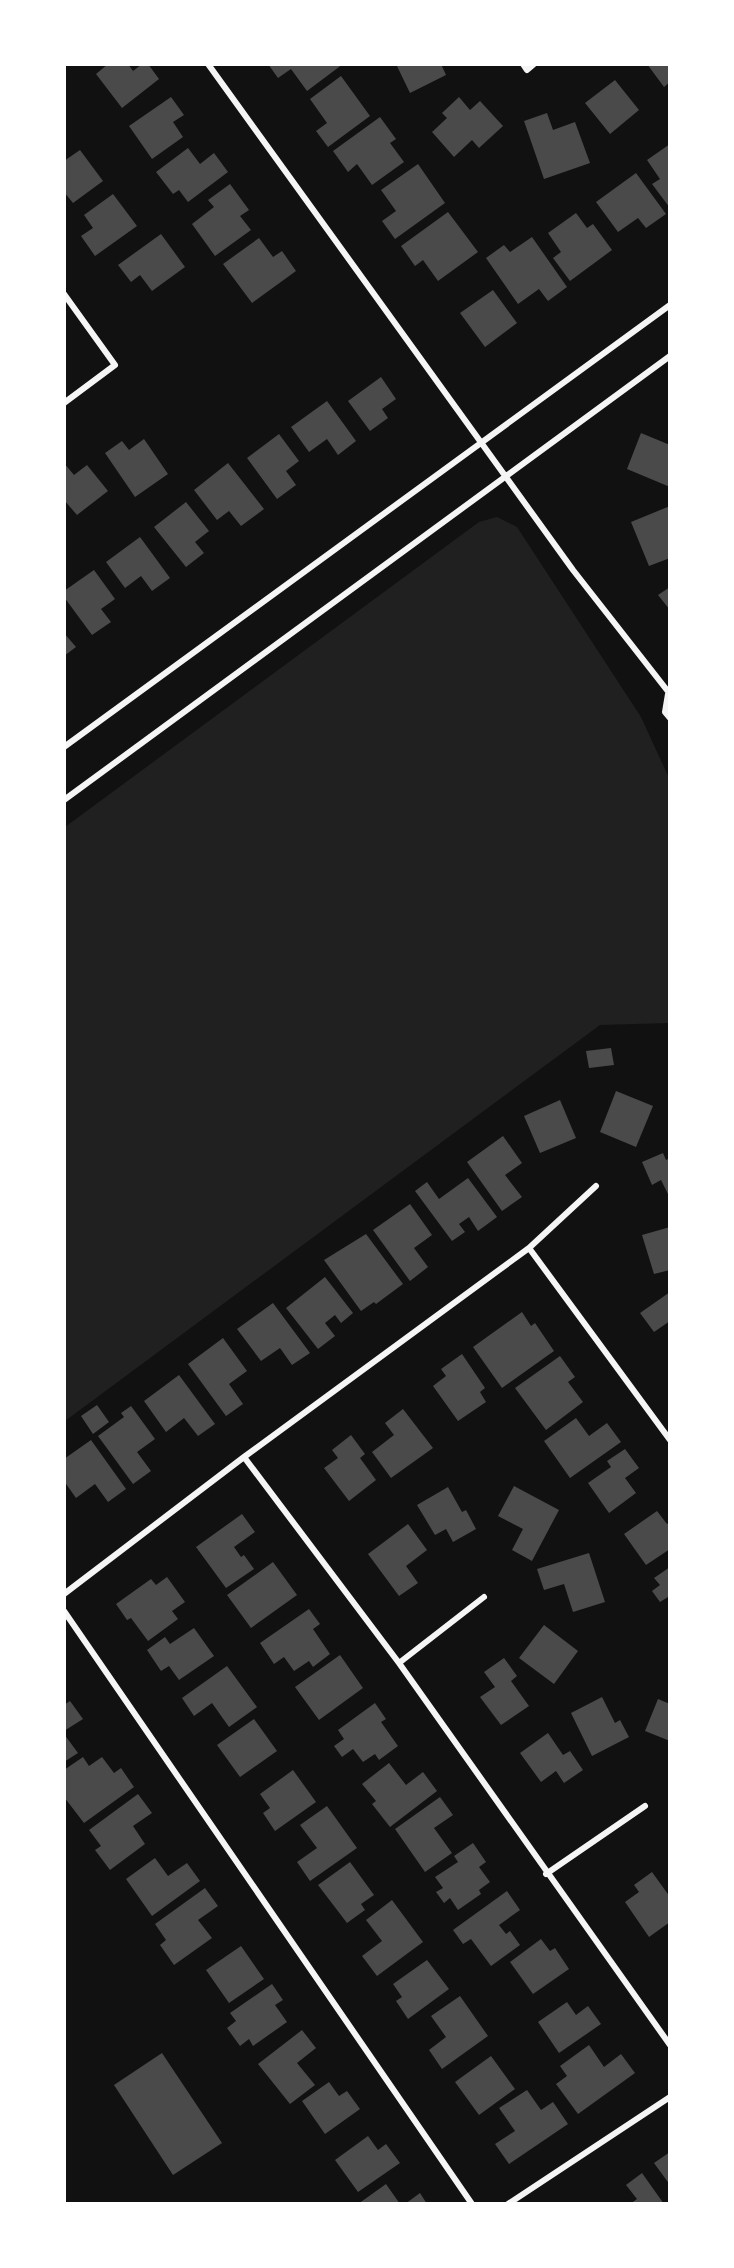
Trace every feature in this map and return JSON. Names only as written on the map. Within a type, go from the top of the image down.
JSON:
[{"type":"street","points":[[208,64],[505,477],[669,694],[665,712],[669,718]]},
{"type":"street","points":[[525,67],[534,64]]},
{"type":"street","points":[[64,294],[115,365],[64,403]]},
{"type":"street","points":[[64,747],[669,305]]},
{"type":"street","points":[[64,800],[669,356]]},
{"type":"street","points":[[64,1594],[244,1457],[529,1248],[596,1186]]},
{"type":"street","points":[[529,1248],[669,1440]]},
{"type":"street","points":[[244,1457],[399,1664],[669,2045]]},
{"type":"street","points":[[399,1664],[484,1597]]},
{"type":"street","points":[[64,1611],[472,2204]]},
{"type":"street","points":[[546,1874],[645,1806]]},
{"type":"street","points":[[508,2204],[669,2097]]},
{"type":"shaded area","points":[[497,517],[517,527],[641,717],[669,778],[669,1023],[600,1025],[65,1421],[65,827],[479,522]]},
{"type":"building","points":[[108,64],[128,64],[133,71],[142,64],[148,64],[159,79],[122,108],[96,74]]},
{"type":"building","points":[[268,64],[343,64],[307,91],[291,69],[278,78]]},
{"type":"building","points":[[396,64],[441,64],[446,75],[410,93]]},
{"type":"building","points":[[647,64],[670,64],[670,82],[664,87]]},
{"type":"building","points":[[341,76],[370,116],[328,147],[316,131],[327,123],[310,99]]},
{"type":"building","points":[[615,80],[639,110],[610,134],[585,103]]},
{"type":"building","points":[[171,97],[184,115],[173,122],[183,137],[152,159],[129,126]]},
{"type":"building","points":[[459,97],[470,110],[480,101],[503,126],[479,148],[472,140],[454,157],[432,132],[447,118],[442,113]]},
{"type":"building","points":[[547,113],[553,130],[575,122],[590,163],[544,179],[524,121]]},
{"type":"building","points":[[380,117],[396,139],[390,143],[404,162],[372,185],[357,164],[348,172],[333,151]]},
{"type":"building","points":[[670,144],[670,208],[652,184],[660,179],[647,160]]},
{"type":"building","points":[[188,148],[200,164],[214,153],[228,172],[188,202],[179,190],[173,194],[156,172]]},
{"type":"building","points":[[80,150],[103,181],[73,203],[64,192],[64,161]]},
{"type":"building","points":[[418,164],[445,203],[395,239],[382,221],[396,211],[381,190]]},
{"type":"building","points":[[636,173],[666,214],[646,228],[638,218],[618,232],[596,202]]},
{"type":"building","points":[[230,184],[249,210],[240,216],[251,230],[215,256],[192,224],[214,207],[208,200]]},
{"type":"building","points":[[113,194],[137,226],[95,256],[81,236],[93,228],[84,215]]},
{"type":"building","points":[[448,212],[478,252],[438,281],[423,260],[415,266],[401,246]]},
{"type":"building","points":[[576,213],[587,228],[593,224],[612,250],[570,281],[553,258],[561,252],[548,233]]},
{"type":"building","points":[[161,234],[185,267],[152,291],[140,275],[131,282],[118,265]]},
{"type":"building","points":[[532,237],[567,287],[548,301],[539,289],[518,304],[486,258],[504,245],[510,252]]},
{"type":"building","points":[[259,238],[273,257],[282,251],[296,271],[252,303],[223,264]]},
{"type":"building","points":[[493,290],[517,323],[485,347],[460,313]]},
{"type":"building","points":[[381,377],[396,399],[382,409],[388,418],[370,431],[348,401]]},
{"type":"building","points":[[327,401],[356,441],[338,455],[327,439],[309,452],[291,427]]},
{"type":"building","points":[[641,433],[670,445],[670,487],[627,469]]},
{"type":"building","points":[[279,434],[299,461],[286,471],[296,485],[277,499],[247,458]]},
{"type":"building","points":[[144,439],[168,474],[135,497],[105,453],[122,441],[129,450]]},
{"type":"building","points":[[64,463],[74,475],[87,465],[108,491],[77,515],[64,500]]},
{"type":"building","points":[[228,463],[264,509],[241,526],[229,511],[217,520],[194,490]]},
{"type":"building","points":[[186,502],[209,531],[195,542],[204,553],[186,567],[154,527]]},
{"type":"building","points":[[670,506],[670,558],[649,566],[631,522]]},
{"type":"building","points":[[140,537],[170,578],[152,591],[141,576],[125,588],[106,562]]},
{"type":"building","points":[[94,570],[115,599],[101,609],[111,622],[92,635],[64,597],[64,591]]},
{"type":"building","points":[[670,587],[670,610],[658,595]]},
{"type":"building","points":[[64,633],[76,647],[64,656]]},
{"type":"building","points":[[611,1048],[614,1065],[589,1068],[586,1051]]},
{"type":"building","points":[[616,1091],[653,1106],[636,1147],[600,1132]]},
{"type":"building","points":[[560,1100],[576,1138],[540,1153],[524,1116]]},
{"type":"building","points":[[503,1136],[522,1163],[505,1175],[522,1197],[502,1211],[467,1162]]},
{"type":"building","points":[[663,1153],[666,1160],[670,1158],[670,1198],[661,1180],[652,1185],[642,1162]]},
{"type":"building","points":[[468,1178],[497,1217],[478,1231],[469,1217],[459,1224],[465,1232],[452,1241],[415,1191],[427,1182],[439,1199]]},
{"type":"building","points":[[410,1204],[432,1235],[414,1248],[428,1267],[410,1281],[373,1230]]},
{"type":"building","points":[[670,1227],[670,1270],[654,1274],[642,1235]]},
{"type":"building","points":[[366,1234],[403,1284],[376,1304],[374,1302],[361,1311],[324,1260]]},
{"type":"building","points":[[325,1277],[353,1313],[341,1323],[335,1315],[325,1323],[335,1336],[318,1349],[286,1308]]},
{"type":"building","points":[[670,1292],[670,1321],[654,1332],[640,1313]]},
{"type":"building","points":[[273,1303],[310,1353],[292,1365],[280,1348],[261,1361],[237,1329]]},
{"type":"building","points":[[522,1312],[531,1326],[535,1323],[554,1351],[502,1388],[473,1347]]},
{"type":"building","points":[[223,1338],[247,1371],[229,1384],[243,1404],[226,1416],[188,1364]]},
{"type":"building","points":[[462,1354],[485,1388],[480,1392],[486,1402],[458,1421],[433,1386],[446,1376],[441,1369]]},
{"type":"building","points":[[560,1356],[575,1377],[568,1382],[583,1402],[546,1430],[515,1388]]},
{"type":"building","points":[[179,1375],[215,1424],[198,1436],[184,1418],[166,1432],[144,1401]]},
{"type":"building","points":[[97,1405],[109,1422],[93,1434],[81,1416]]},
{"type":"building","points":[[131,1406],[155,1439],[137,1452],[151,1471],[133,1484],[98,1436],[124,1417],[121,1413]]},
{"type":"building","points":[[403,1409],[433,1448],[391,1478],[372,1452],[394,1435],[385,1423]]},
{"type":"building","points":[[576,1418],[589,1436],[607,1423],[621,1442],[570,1478],[544,1441]]},
{"type":"building","points":[[351,1435],[365,1454],[360,1458],[376,1480],[349,1501],[324,1468],[338,1458],[332,1450]]},
{"type":"building","points":[[91,1440],[126,1489],[108,1502],[95,1484],[76,1498],[64,1481],[64,1459]]},
{"type":"building","points":[[625,1449],[639,1468],[625,1478],[636,1493],[609,1513],[588,1483],[611,1467],[607,1461]]},
{"type":"building","points":[[514,1486],[559,1510],[532,1561],[512,1550],[523,1529],[498,1516]]},
{"type":"building","points":[[448,1487],[462,1512],[466,1510],[476,1529],[453,1542],[446,1529],[435,1535],[417,1505]]},
{"type":"building","points":[[657,1511],[667,1524],[670,1522],[670,1549],[646,1565],[624,1534]]},
{"type":"building","points":[[242,1514],[255,1532],[234,1547],[241,1557],[244,1555],[254,1569],[226,1588],[196,1547]]},
{"type":"building","points":[[408,1524],[427,1550],[406,1566],[418,1583],[399,1596],[368,1554]]},
{"type":"building","points":[[589,1553],[605,1602],[573,1612],[564,1584],[544,1590],[537,1569]]},
{"type":"building","points":[[273,1562],[297,1595],[251,1628],[227,1595]]},
{"type":"building","points":[[670,1567],[670,1599],[668,1597],[660,1602],[652,1591],[660,1585],[654,1578]]},
{"type":"building","points":[[167,1577],[185,1602],[172,1611],[178,1619],[148,1641],[131,1618],[127,1620],[116,1604],[151,1579],[156,1585]]},
{"type":"building","points":[[309,1609],[320,1624],[313,1629],[330,1654],[313,1667],[309,1661],[294,1671],[284,1657],[274,1664],[260,1643]]},
{"type":"building","points":[[544,1625],[578,1651],[554,1684],[519,1658]]},
{"type":"building","points":[[194,1628],[214,1656],[179,1680],[169,1666],[161,1671],[147,1650],[165,1637],[170,1644]]},
{"type":"building","points":[[340,1655],[363,1688],[319,1720],[295,1687]]},
{"type":"building","points":[[504,1658],[517,1676],[511,1681],[529,1706],[501,1725],[480,1697],[495,1687],[484,1672]]},
{"type":"building","points":[[227,1666],[257,1707],[229,1727],[212,1703],[194,1716],[182,1698]]},
{"type":"building","points":[[602,1697],[615,1723],[620,1720],[629,1737],[592,1756],[571,1713]]},
{"type":"building","points":[[658,1699],[670,1704],[670,1741],[645,1731]]},
{"type":"building","points":[[70,1701],[83,1719],[64,1731],[64,1705]]},
{"type":"building","points":[[375,1703],[386,1719],[381,1722],[398,1746],[379,1760],[375,1754],[363,1762],[353,1749],[342,1757],[334,1746],[344,1739],[338,1730]]},
{"type":"building","points":[[254,1719],[277,1751],[240,1777],[217,1745]]},
{"type":"building","points":[[548,1733],[563,1755],[570,1751],[583,1770],[564,1783],[556,1771],[541,1782],[520,1753]]},
{"type":"building","points":[[64,1734],[78,1753],[64,1762]]},
{"type":"building","points":[[83,1757],[89,1766],[102,1757],[114,1773],[121,1768],[134,1787],[84,1823],[64,1797],[64,1770]]},
{"type":"building","points":[[389,1763],[406,1785],[423,1772],[437,1791],[390,1827],[372,1804],[376,1801],[362,1784]]},
{"type":"building","points":[[293,1770],[316,1802],[275,1831],[263,1813],[270,1808],[260,1794]]},
{"type":"building","points":[[138,1794],[152,1813],[133,1826],[145,1844],[110,1870],[95,1850],[101,1846],[89,1830]]},
{"type":"building","points":[[440,1797],[453,1815],[434,1828],[452,1853],[425,1872],[395,1829]]},
{"type":"building","points":[[327,1806],[357,1848],[310,1881],[297,1862],[317,1848],[300,1825]]},
{"type":"building","points":[[473,1843],[486,1862],[479,1867],[490,1882],[479,1890],[481,1894],[458,1910],[450,1898],[444,1903],[436,1892],[443,1888],[435,1877],[458,1862],[454,1856]]},
{"type":"building","points":[[155,1858],[168,1876],[187,1863],[200,1881],[152,1916],[126,1879]]},
{"type":"building","points":[[350,1862],[374,1895],[361,1904],[365,1910],[347,1923],[318,1885]]},
{"type":"building","points":[[652,1872],[670,1897],[670,1922],[649,1937],[625,1902],[639,1892],[634,1885]]},
{"type":"building","points":[[205,1888],[218,1906],[198,1920],[212,1938],[174,1965],[160,1945],[166,1940],[155,1924]]},
{"type":"building","points":[[507,1891],[520,1910],[499,1925],[506,1934],[510,1931],[520,1945],[491,1966],[471,1939],[463,1944],[453,1930]]},
{"type":"building","points":[[392,1900],[423,1942],[377,1976],[362,1956],[382,1941],[366,1920]]},
{"type":"building","points":[[541,1939],[550,1951],[555,1948],[569,1969],[533,1994],[510,1962]]},
{"type":"building","points":[[241,1946],[264,1979],[229,2003],[206,1970]]},
{"type":"building","points":[[427,1960],[449,1989],[408,2019],[396,2001],[402,1997],[393,1984]]},
{"type":"building","points":[[272,1984],[283,2000],[275,2005],[287,2022],[253,2046],[249,2039],[240,2046],[227,2028],[236,2021],[230,2013]]},
{"type":"building","points":[[460,1996],[488,2036],[442,2069],[429,2050],[446,2037],[431,2016]]},
{"type":"building","points":[[567,2002],[576,2015],[588,2006],[601,2024],[559,2053],[538,2022]]},
{"type":"building","points":[[302,2030],[316,2048],[297,2063],[315,2085],[290,2104],[258,2064]]},
{"type":"building","points":[[589,2045],[604,2067],[621,2054],[635,2073],[578,2114],[556,2084],[567,2076],[560,2066]]},
{"type":"building","points":[[162,2053],[222,2143],[173,2175],[114,2085]]},
{"type":"building","points":[[491,2056],[515,2089],[479,2115],[455,2082]]},
{"type":"building","points":[[329,2082],[339,2096],[347,2091],[360,2109],[325,2134],[302,2101]]},
{"type":"building","points":[[527,2090],[541,2110],[553,2102],[568,2124],[509,2164],[495,2144],[515,2131],[499,2108]]},
{"type":"building","points":[[368,2136],[378,2150],[386,2144],[400,2163],[358,2192],[335,2160]]},
{"type":"building","points":[[670,2152],[670,2185],[654,2163]]},
{"type":"building","points":[[642,2173],[664,2204],[630,2204],[637,2199],[626,2185]]},
{"type":"building","points":[[386,2184],[400,2204],[358,2204]]},
{"type":"building","points":[[420,2193],[427,2204],[405,2204]]}]
